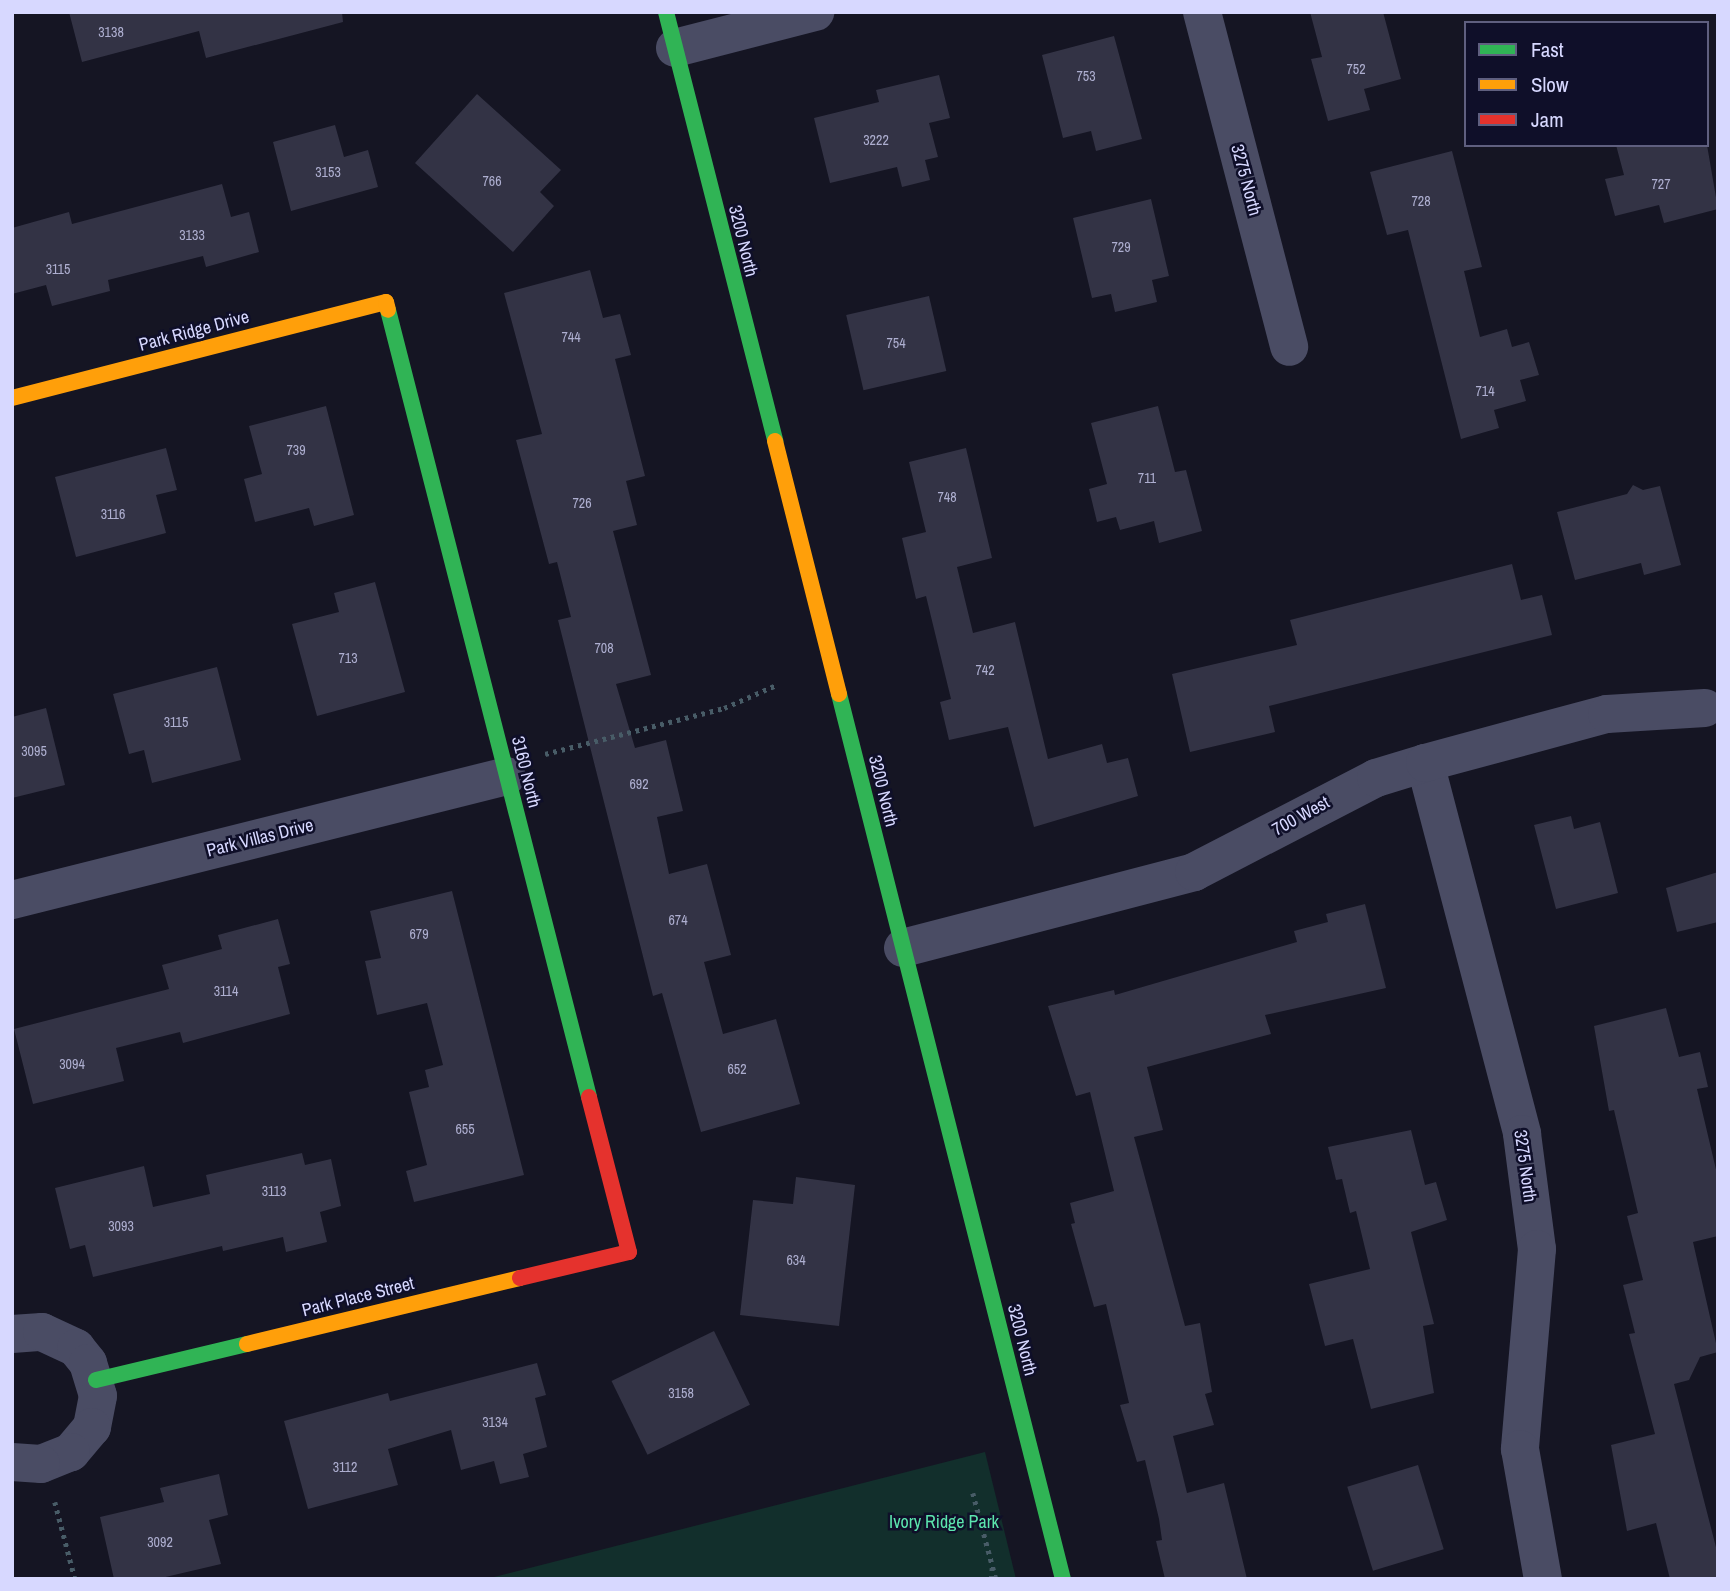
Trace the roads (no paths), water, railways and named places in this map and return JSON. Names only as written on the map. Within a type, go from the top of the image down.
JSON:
[{"type":"street","points":[[670,30],[815,12]]},
{"type":"street","name":"3275 North","points":[[1202,12],[1289,347]]},
{"type":"street","name":"3200 North","points":[[670,30],[1063,1579]]},
{"type":"street","name":"Park Ridge Drive","points":[[12,398],[386,302]]},
{"type":"street","name":"3160 North","points":[[386,302],[629,1252]]},
{"type":"street","name":"700 West","points":[[903,948],[1194,872],[1356,787],[1425,762],[1607,714],[1704,708]]},
{"type":"street","name":"3275 North","points":[[1425,762],[1522,1134],[1537,1249],[1520,1449],[1543,1579]]},
{"type":"street","name":"Park Villas Drive","points":[[12,900],[507,776]]},
{"type":"street","name":"Park Place Street","points":[[96,1380],[629,1252]]},
{"type":"street","points":[[12,1334],[42,1332],[60,1338],[88,1363],[96,1380],[97,1412],[71,1452],[41,1464],[12,1462]]},
{"type":"park label","name":"Ivory Ridge Park","points":[[944,1522]]}]
